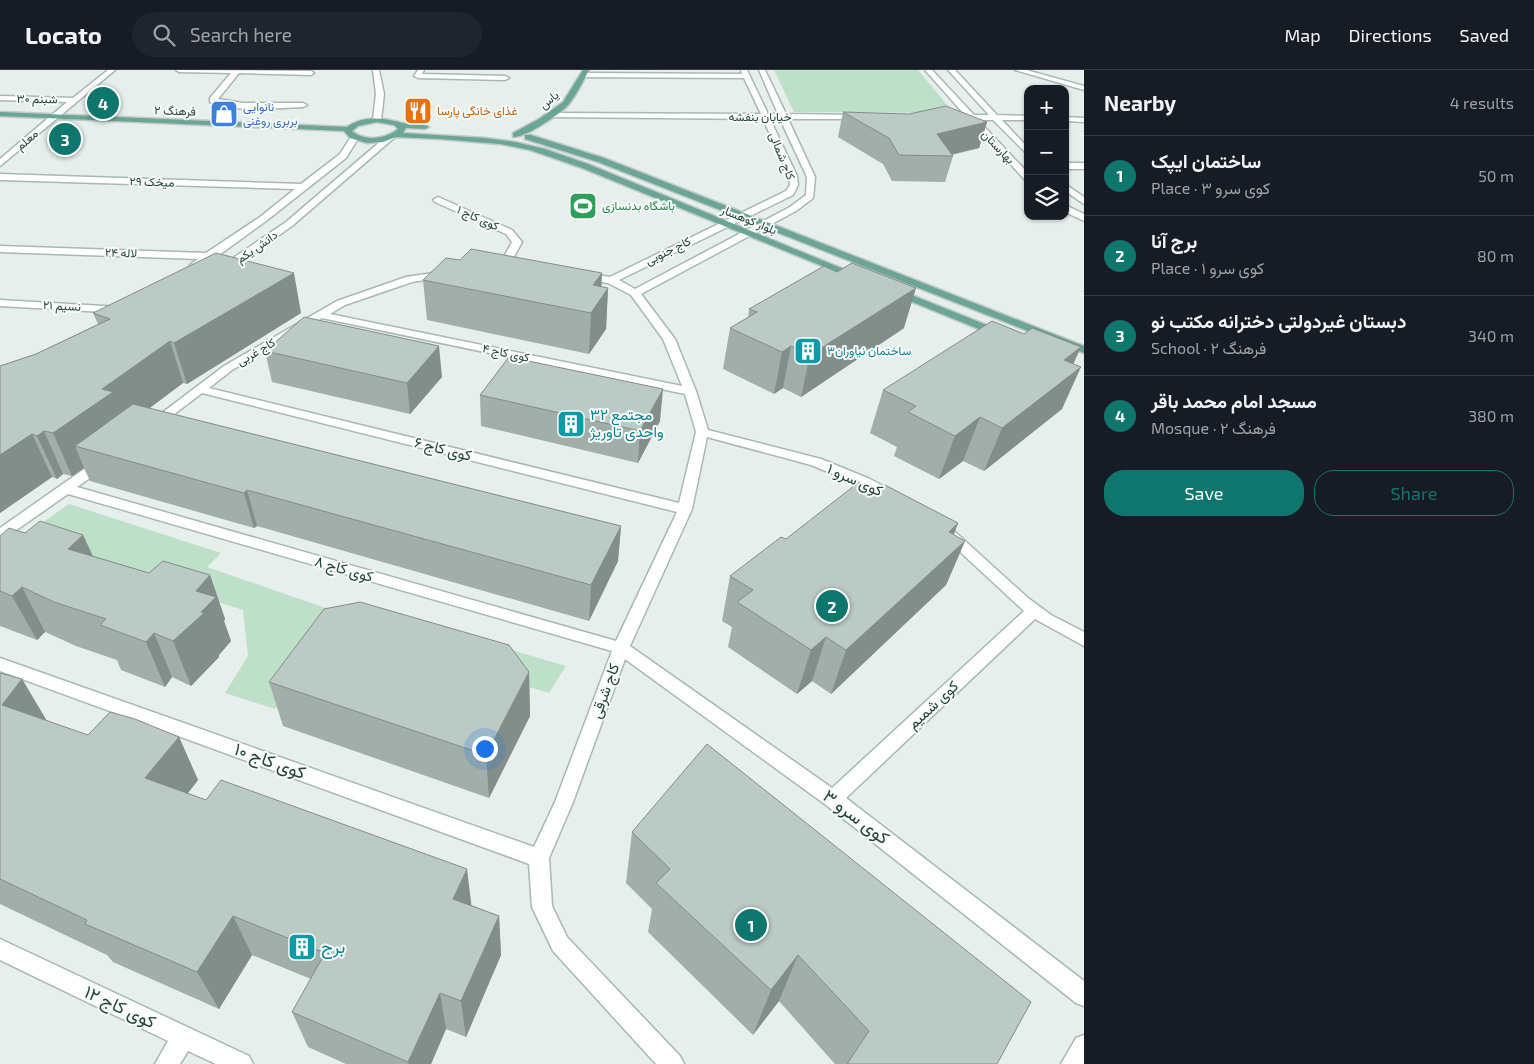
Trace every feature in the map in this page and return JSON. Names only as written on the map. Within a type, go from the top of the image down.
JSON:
[{"type":"main road","name":"یاس","points":[[516,135],[566,103],[584,72]]},
{"type":"main road","name":"فرهنگ ۲","points":[[0,114],[352,133],[376,140],[393,136]]},
{"type":"main road","name":"بلوار کوهسار","points":[[376,120],[390,121],[400,125],[516,135],[557,145],[601,160],[1084,350]]},
{"type":"main road","points":[[352,133],[362,122],[376,120]]},
{"type":"main road","points":[[393,136],[402,130],[400,125]]},
{"type":"main road","name":"بلوار کوهسار","points":[[393,136],[487,140],[516,144],[585,166],[866,280]]},
{"type":"main road","points":[[884,287],[1011,339]]},
{"type":"street","name":"معلم","points":[[0,163],[53,117],[112,70]]},
{"type":"street","points":[[179,70],[311,73]]},
{"type":"street","points":[[376,70],[380,94],[376,120]]},
{"type":"street","name":"کاج شمالی","points":[[762,70],[811,177],[810,196],[793,209],[762,224]]},
{"type":"street","name":"بهارستان","points":[[928,70],[970,118],[1025,175]]},
{"type":"street","name":"بهارستان","points":[[951,70],[1024,149]]},
{"type":"street","points":[[1018,70],[1084,88]]},
{"type":"street","points":[[237,71],[213,100],[218,103],[235,104],[303,105]]},
{"type":"street","points":[[584,72],[746,73]]},
{"type":"street","points":[[419,73],[505,78]]},
{"type":"street","name":"کاج شمالی","points":[[725,223],[790,193],[794,185],[793,176],[746,73]]},
{"type":"street","name":"شبنم ۳۰","points":[[0,98],[74,100]]},
{"type":"street","name":"خیابان بنفشه","points":[[550,115],[873,117]]},
{"type":"street","points":[[941,117],[1024,118]]},
{"type":"street","points":[[1069,119],[1084,120]]},
{"type":"street","name":"دانش یکم","points":[[186,271],[263,219],[343,156],[352,133]]},
{"type":"street","name":"دانش یکم","points":[[212,277],[289,224],[393,136]]},
{"type":"street","points":[[1069,166],[1084,166]]},
{"type":"street","name":"میخک ۲۹","points":[[0,177],[303,187]]},
{"type":"street","points":[[1069,190],[1084,201]]},
{"type":"street","name":"کوی کاج ۱","points":[[438,200],[509,232],[517,242],[500,267],[518,268]]},
{"type":"street","points":[[1069,210],[1084,218]]},
{"type":"street","name":"کاج جنوبی","points":[[611,280],[725,223]]},
{"type":"street","name":"کاج جنوبی","points":[[635,293],[762,224]]},
{"type":"street","name":"لاله ۲۴","points":[[0,250],[243,257]]},
{"type":"street","name":"کاج غربی","points":[[145,430],[228,368],[341,303],[410,280],[454,272]]},
{"type":"street","points":[[572,274],[611,280],[635,293]]},
{"type":"street","name":"کاج شرقی","points":[[635,293],[669,339],[690,391],[702,432],[686,509],[620,648],[564,802],[539,858],[542,907],[560,944],[672,1064]]},
{"type":"street","name":"نسیم ۲۱","points":[[0,303],[128,307],[107,319]]},
{"type":"street","name":"کوی کاج ۴","points":[[321,315],[690,391]]},
{"type":"street","name":"کوی کاج ۶","points":[[200,389],[686,509]]},
{"type":"street","name":"کوی سرو ۱","points":[[702,432],[816,462],[865,482],[907,505]]},
{"type":"street","points":[[0,535],[114,454]]},
{"type":"street","name":"کوی کاج ۸","points":[[67,489],[620,648]]},
{"type":"street","points":[[939,526],[968,549],[1007,588],[1034,611],[1084,640]]},
{"type":"street","name":"کوی شمیم","points":[[833,799],[1034,611]]},
{"type":"street","name":"کوی سرو ۳","points":[[620,648],[833,799],[1084,995]]},
{"type":"street","name":"کوی کاج ۱۰","points":[[0,664],[539,858]]},
{"type":"street","name":"کوی کاج ۱۲","points":[[0,950],[241,1064]]},
{"type":"street","points":[[167,1064],[184,1036]]},
{"type":"street","points":[[1073,1064],[1084,1046]]},
{"type":"green space","points":[[774,70],[918,70],[954,113],[794,112]]},
{"type":"green space","points":[[69,504],[221,553],[207,567],[372,624],[378,611],[566,666],[549,693],[360,636],[322,645],[275,709],[225,693],[248,656],[243,610],[72,555],[0,552]]},
{"type":"building","points":[[946,106],[987,122],[937,134],[953,156],[899,155],[889,138],[843,112],[909,114]]},
{"type":"building","points":[[471,249],[602,273],[593,285],[608,288],[591,313],[423,280],[446,258],[460,260]]},
{"type":"building","points":[[216,253],[294,273],[174,343],[170,341],[102,389],[113,392],[53,433],[44,431],[37,436],[32,434],[0,455],[0,366],[36,354],[110,319],[93,313]]},
{"type":"building","points":[[852,263],[916,288],[810,355],[791,346],[782,352],[730,328],[757,312],[749,309],[824,266],[837,272]]},
{"type":"building","points":[[304,317],[439,346],[407,383],[265,351]]},
{"type":"building","points":[[992,321],[1024,334],[1032,328],[1081,347],[1064,360],[1081,367],[1002,428],[980,417],[955,436],[908,412],[916,406],[883,390]]},
{"type":"building","points":[[509,357],[663,389],[640,431],[480,395]]},
{"type":"building","points":[[133,404],[621,526],[591,585],[247,490],[244,493],[75,446]]},
{"type":"building","points":[[859,482],[877,492],[885,485],[958,523],[949,532],[965,541],[846,650],[826,637],[811,650],[737,602],[753,590],[730,576],[781,537],[786,539]]},
{"type":"building","points":[[40,521],[83,535],[68,549],[149,573],[163,561],[210,575],[196,591],[216,597],[201,612],[204,613],[173,641],[154,633],[146,642],[100,625],[106,619],[54,602],[22,587],[12,596],[0,591],[0,536],[9,528],[25,533]]},
{"type":"building","points":[[360,602],[509,645],[529,672],[486,755],[269,682],[324,609]]},
{"type":"building","points":[[0,673],[22,679],[2,705],[88,735],[110,712],[135,719],[179,737],[145,778],[206,800],[221,780],[467,869],[453,899],[499,916],[461,1001],[440,993],[408,1062],[292,1012],[325,953],[233,916],[197,972],[85,924],[87,920],[0,879]]},
{"type":"building","points":[[707,744],[1031,1002],[997,1064],[847,1064],[869,1031],[798,955],[771,990],[656,883],[670,869],[632,832]]},
{"type":"place","name":"مسجد امام محمد باقر","points":[[103,103]]},
{"type":"place","name":"غذای خانگی پارسا","points":[[418,111]]},
{"type":"place","name":"نانوایی بربری روغنی","points":[[224,114]]},
{"type":"place","name":"دبستان غیردولتی دخترانه مکتب نو","points":[[65,139]]},
{"type":"place","name":"باشگاه بدنسازی","points":[[583,206]]},
{"type":"place","name":"ساختمان نیاوران۳","points":[[808,351]]},
{"type":"place","name":"مجتمع ۳۲ واحدی تاوریژ","points":[[571,424]]},
{"type":"place","name":"برج آنا","points":[[832,606]]},
{"type":"place","name":"ساختمان ایپک","points":[[751,925]]},
{"type":"place","name":"برج","points":[[302,947]]}]
